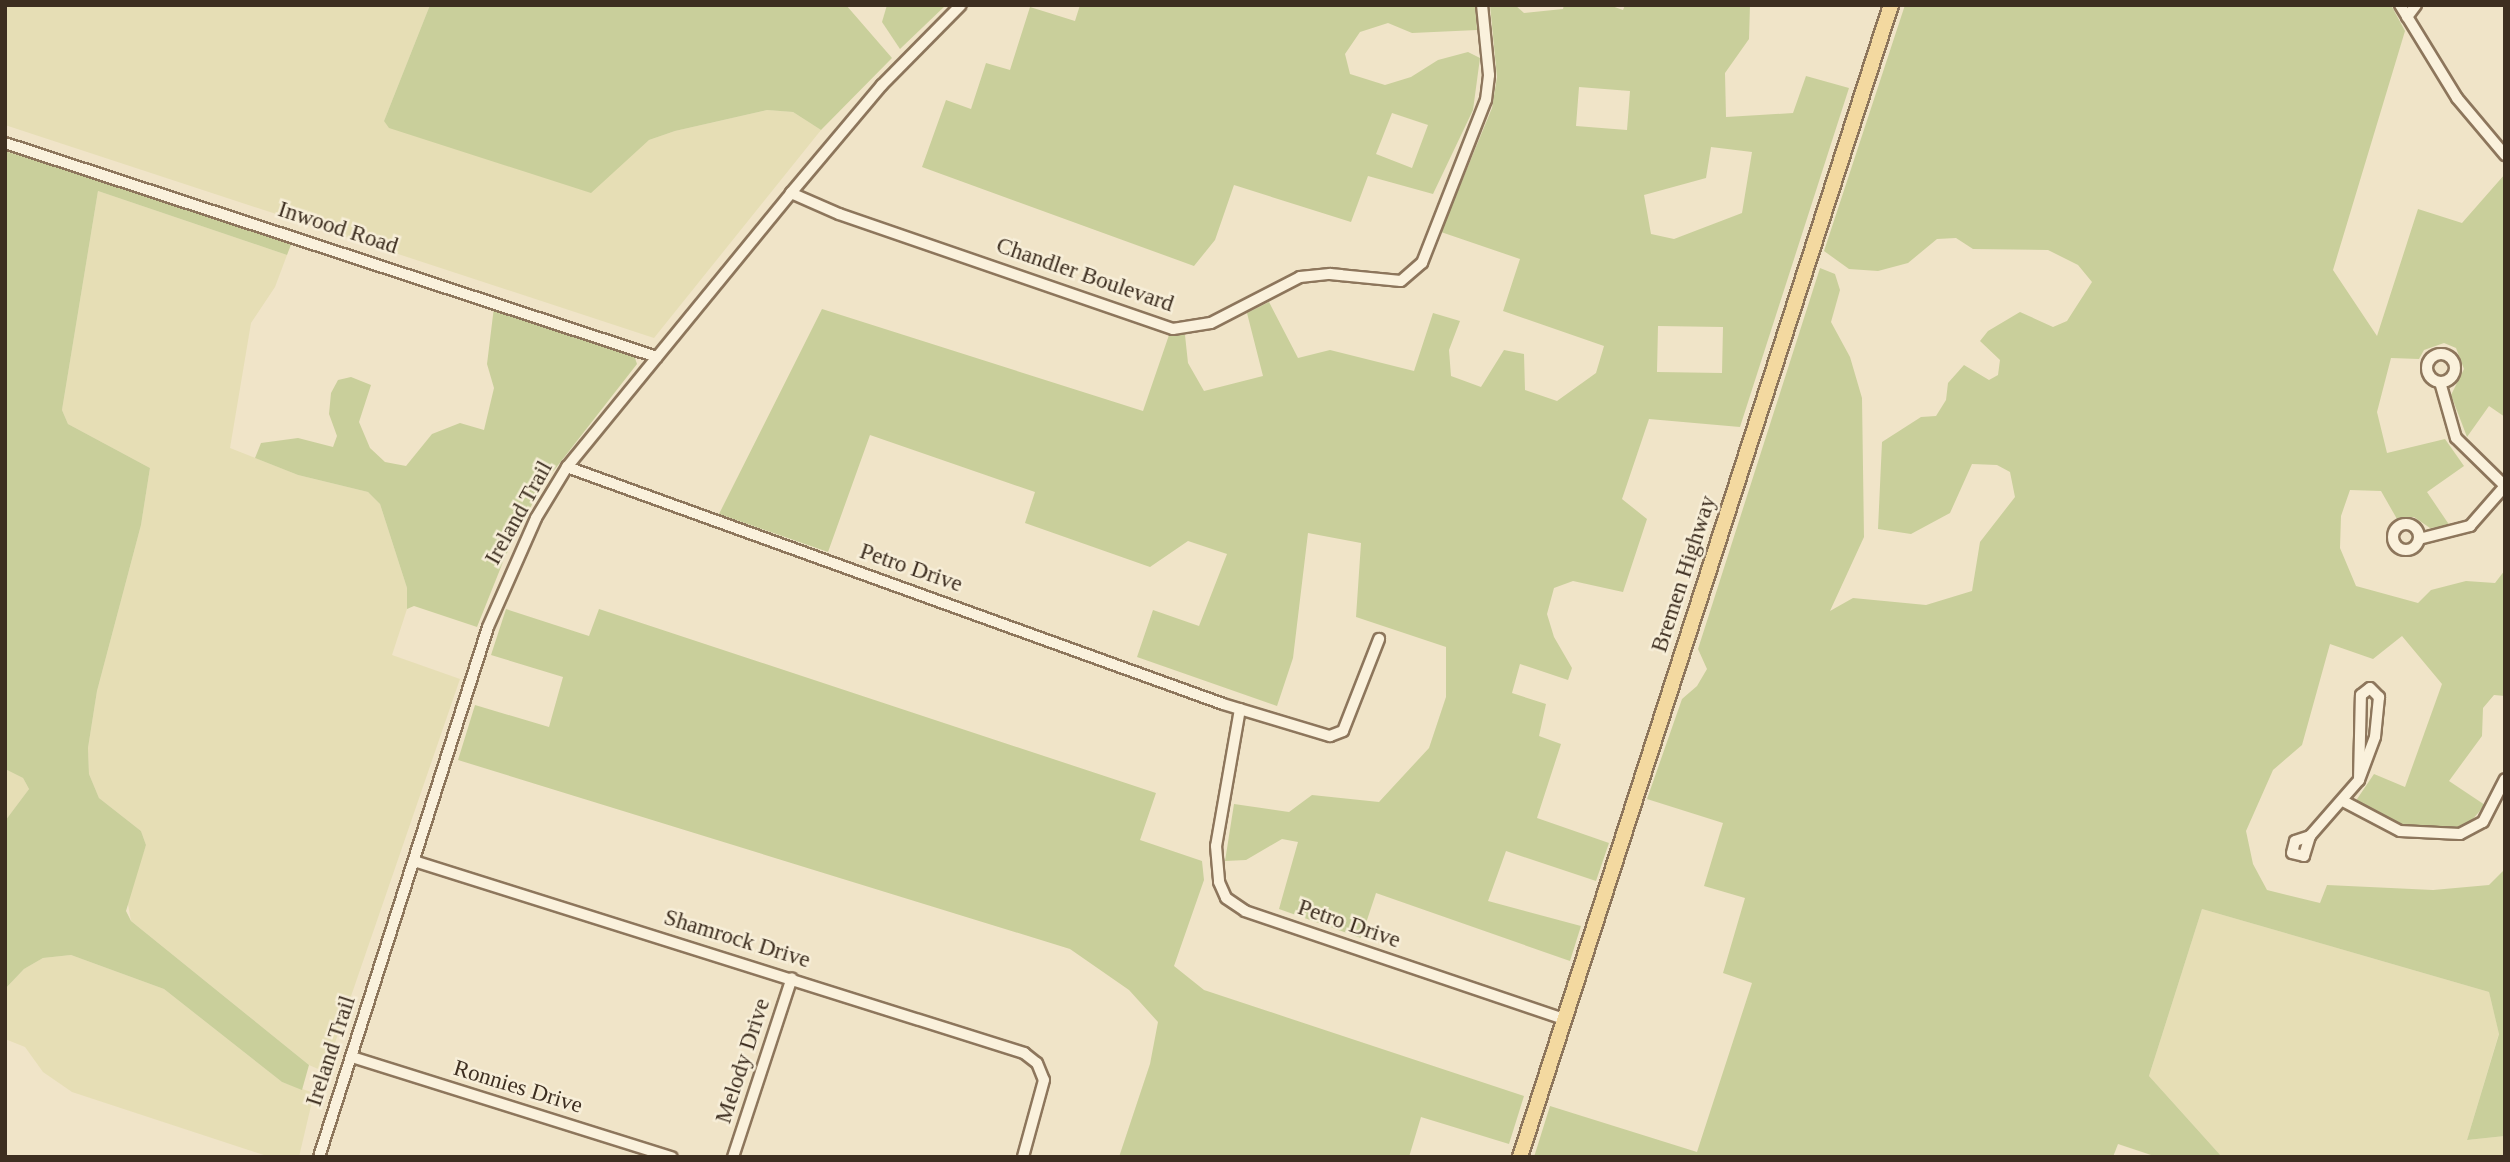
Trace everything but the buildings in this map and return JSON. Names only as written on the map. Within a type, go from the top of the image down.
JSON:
[{"type":"main road","name":"Bremen Highway","points":[[1520,1157],[1891,5]]},
{"type":"street","name":"Ireland Trail","points":[[319,1157],[500,595],[536,518],[567,467],[791,193],[882,85],[961,5]]},
{"type":"street","name":"Chandler Boulevard","points":[[791,193],[839,214],[1173,329],[1211,323],[1300,277],[1330,274],[1401,281],[1422,263],[1486,100],[1489,75],[1482,5]]},
{"type":"street","points":[[2400,5],[2457,98],[2505,155]]},
{"type":"street","points":[[2407,17],[2416,5]]},
{"type":"street","name":"Inwood Road","points":[[5,142],[657,357]]},
{"type":"street","points":[[2419,539],[2470,526],[2505,486],[2456,438],[2440,382]]},
{"type":"street","name":"Petro Drive","points":[[567,467],[1240,709],[1330,736],[1339,734],[1378,639]]},
{"type":"street","points":[[2311,836],[2359,780],[2375,737],[2379,697],[2371,688],[2361,695],[2359,780]]},
{"type":"street","name":"Petro Drive","points":[[1240,709],[1216,858],[1226,898],[1245,911],[1564,1019]]},
{"type":"street","points":[[2343,801],[2400,831],[2460,834],[2483,822],[2505,779]]},
{"type":"street","name":"Shamrock Drive","points":[[414,861],[1013,1048],[1031,1058],[1041,1070],[1044,1088],[1023,1157]]},
{"type":"street","name":"Melody Drive","points":[[733,1157],[792,978]]},
{"type":"street","name":"Ronnies Drive","points":[[352,1057],[672,1157]]},
{"type":"shaded area","points":[[5,5],[430,5],[384,121],[628,156],[649,140],[675,131],[767,110],[793,112],[821,130],[654,338],[5,125]]},
{"type":"shaded area","points":[[98,191],[287,255],[275,287],[251,323],[230,448],[298,475],[368,492],[380,504],[407,588],[407,609],[392,655],[460,679],[325,1072],[309,1065],[131,921],[127,899],[146,845],[141,831],[99,798],[89,774],[88,748],[97,691],[141,525],[150,468],[68,424],[62,410]]},
{"type":"shaded area","points":[[5,769],[23,778],[29,789],[5,821]]},
{"type":"shaded area","points":[[2202,909],[2489,992],[2499,1033],[2467,1140],[2505,1136],[2505,1157],[2222,1157],[2149,1076]]},
{"type":"shaded area","points":[[71,955],[164,989],[282,1082],[314,1093],[299,1157],[270,1157],[72,1092],[43,1072],[25,1047],[5,1039],[5,989],[24,969],[43,958]]},
{"type":"green space","points":[[430,5],[846,5],[892,58],[821,130],[793,112],[767,110],[675,131],[649,140],[591,193],[389,128],[384,121]]},
{"type":"green space","points":[[887,5],[946,5],[900,49],[882,22]]},
{"type":"green space","points":[[1080,5],[1475,5],[1477,30],[1412,33],[1388,23],[1360,32],[1345,54],[1350,74],[1385,85],[1411,77],[1438,60],[1468,52],[1480,58],[1473,110],[1433,194],[1368,176],[1351,222],[1234,185],[1215,240],[1194,266],[922,167],[946,100],[971,109],[986,63],[1010,70],[1030,7],[1075,21]],"holes":[[[1392,113],[1428,125],[1412,168],[1376,154]]]},
{"type":"green space","points":[[1490,5],[1515,5],[1524,13],[1563,9],[1564,5],[1609,5],[1623,10],[1625,5],[1750,5],[1749,39],[1725,73],[1726,117],[1793,113],[1806,76],[1849,88],[1740,427],[1649,419],[1622,499],[1647,519],[1623,592],[1573,581],[1554,588],[1547,614],[1554,637],[1572,668],[1568,680],[1520,664],[1512,693],[1546,704],[1539,736],[1561,744],[1537,818],[1609,843],[1596,881],[1506,851],[1488,901],[1581,926],[1570,961],[1376,893],[1361,938],[1279,909],[1298,842],[1282,839],[1246,860],[1225,861],[1234,804],[1289,812],[1312,795],[1379,802],[1429,748],[1446,697],[1446,647],[1356,617],[1361,543],[1308,533],[1293,658],[1277,706],[1137,657],[1153,610],[1199,626],[1227,554],[1188,541],[1150,567],[1025,523],[1035,492],[870,435],[828,552],[719,514],[822,309],[1143,411],[1169,335],[1185,335],[1188,363],[1204,391],[1263,376],[1247,313],[1269,302],[1298,358],[1330,350],[1414,371],[1433,313],[1460,321],[1449,350],[1451,376],[1481,387],[1504,350],[1524,354],[1525,390],[1557,401],[1596,373],[1604,346],[1503,311],[1520,259],[1441,232],[1492,108],[1497,77]],"holes":[[[1579,87],[1630,91],[1627,130],[1576,126]],[[1711,147],[1752,152],[1742,213],[1674,239],[1651,234],[1644,195],[1706,178]],[[1658,326],[1723,327],[1722,373],[1657,372]]]},
{"type":"green space","points":[[1905,5],[2391,5],[2405,31],[2333,270],[2377,336],[2418,209],[2462,223],[2505,174],[2505,417],[2489,406],[2467,437],[2451,395],[2464,369],[2456,348],[2444,343],[2424,350],[2419,359],[2391,358],[2377,412],[2387,453],[2445,439],[2464,466],[2427,492],[2450,526],[2430,528],[2414,517],[2397,519],[2381,491],[2350,490],[2341,516],[2340,548],[2356,586],[2418,603],[2431,590],[2466,581],[2495,583],[2505,570],[2505,696],[2494,695],[2483,708],[2482,736],[2449,781],[2485,805],[2472,820],[2457,827],[2401,825],[2355,802],[2374,774],[2405,787],[2442,684],[2402,636],[2373,659],[2330,644],[2302,745],[2273,770],[2246,831],[2253,864],[2267,890],[2320,903],[2327,885],[2433,890],[2489,885],[2505,869],[2505,1136],[2467,1140],[2499,1034],[2489,992],[2202,909],[2149,1076],[2222,1157],[2157,1157],[2118,1144],[2113,1157],[1534,1157],[1550,1106],[1697,1152],[1752,983],[1723,973],[1745,898],[1704,886],[1723,823],[1647,799],[1682,699],[1697,686],[1707,669],[1698,649],[1820,268],[1835,274],[1840,290],[1831,322],[1850,357],[1862,398],[1864,537],[1830,611],[1853,598],[1926,605],[1972,591],[1980,542],[2015,497],[2010,472],[1997,465],[1972,464],[1950,513],[1911,534],[1878,529],[1882,442],[1921,417],[1936,416],[1946,400],[1948,383],[1964,365],[1989,380],[1998,375],[2000,360],[1980,341],[1988,331],[2020,312],[2053,327],[2067,321],[2092,282],[2078,265],[2048,250],[1973,249],[1956,238],[1937,239],[1908,263],[1878,271],[1849,269],[1824,251]]},
{"type":"green space","points":[[5,151],[292,242],[287,255],[98,191],[62,410],[68,424],[150,468],[141,525],[97,691],[88,748],[89,774],[99,798],[141,831],[146,845],[126,911],[131,921],[309,1065],[302,1090],[282,1082],[164,989],[71,955],[43,958],[24,969],[5,989],[5,821],[29,789],[23,778],[5,769]]},
{"type":"green space","points":[[494,307],[634,355],[637,364],[541,487],[505,557],[477,627],[414,606],[407,609],[407,588],[380,504],[368,492],[298,475],[255,458],[261,443],[298,438],[333,447],[337,436],[329,414],[331,393],[338,380],[351,377],[371,385],[359,422],[370,448],[385,462],[406,466],[432,434],[460,423],[484,430],[494,388],[487,364]]},
{"type":"green space","points":[[506,609],[589,636],[599,609],[1156,793],[1140,840],[1202,861],[1204,880],[1174,966],[1204,990],[1524,1096],[1509,1144],[1421,1117],[1409,1157],[1119,1157],[1150,1064],[1158,1022],[1129,990],[1070,949],[458,760],[475,705],[549,727],[563,677],[491,655]]}]
